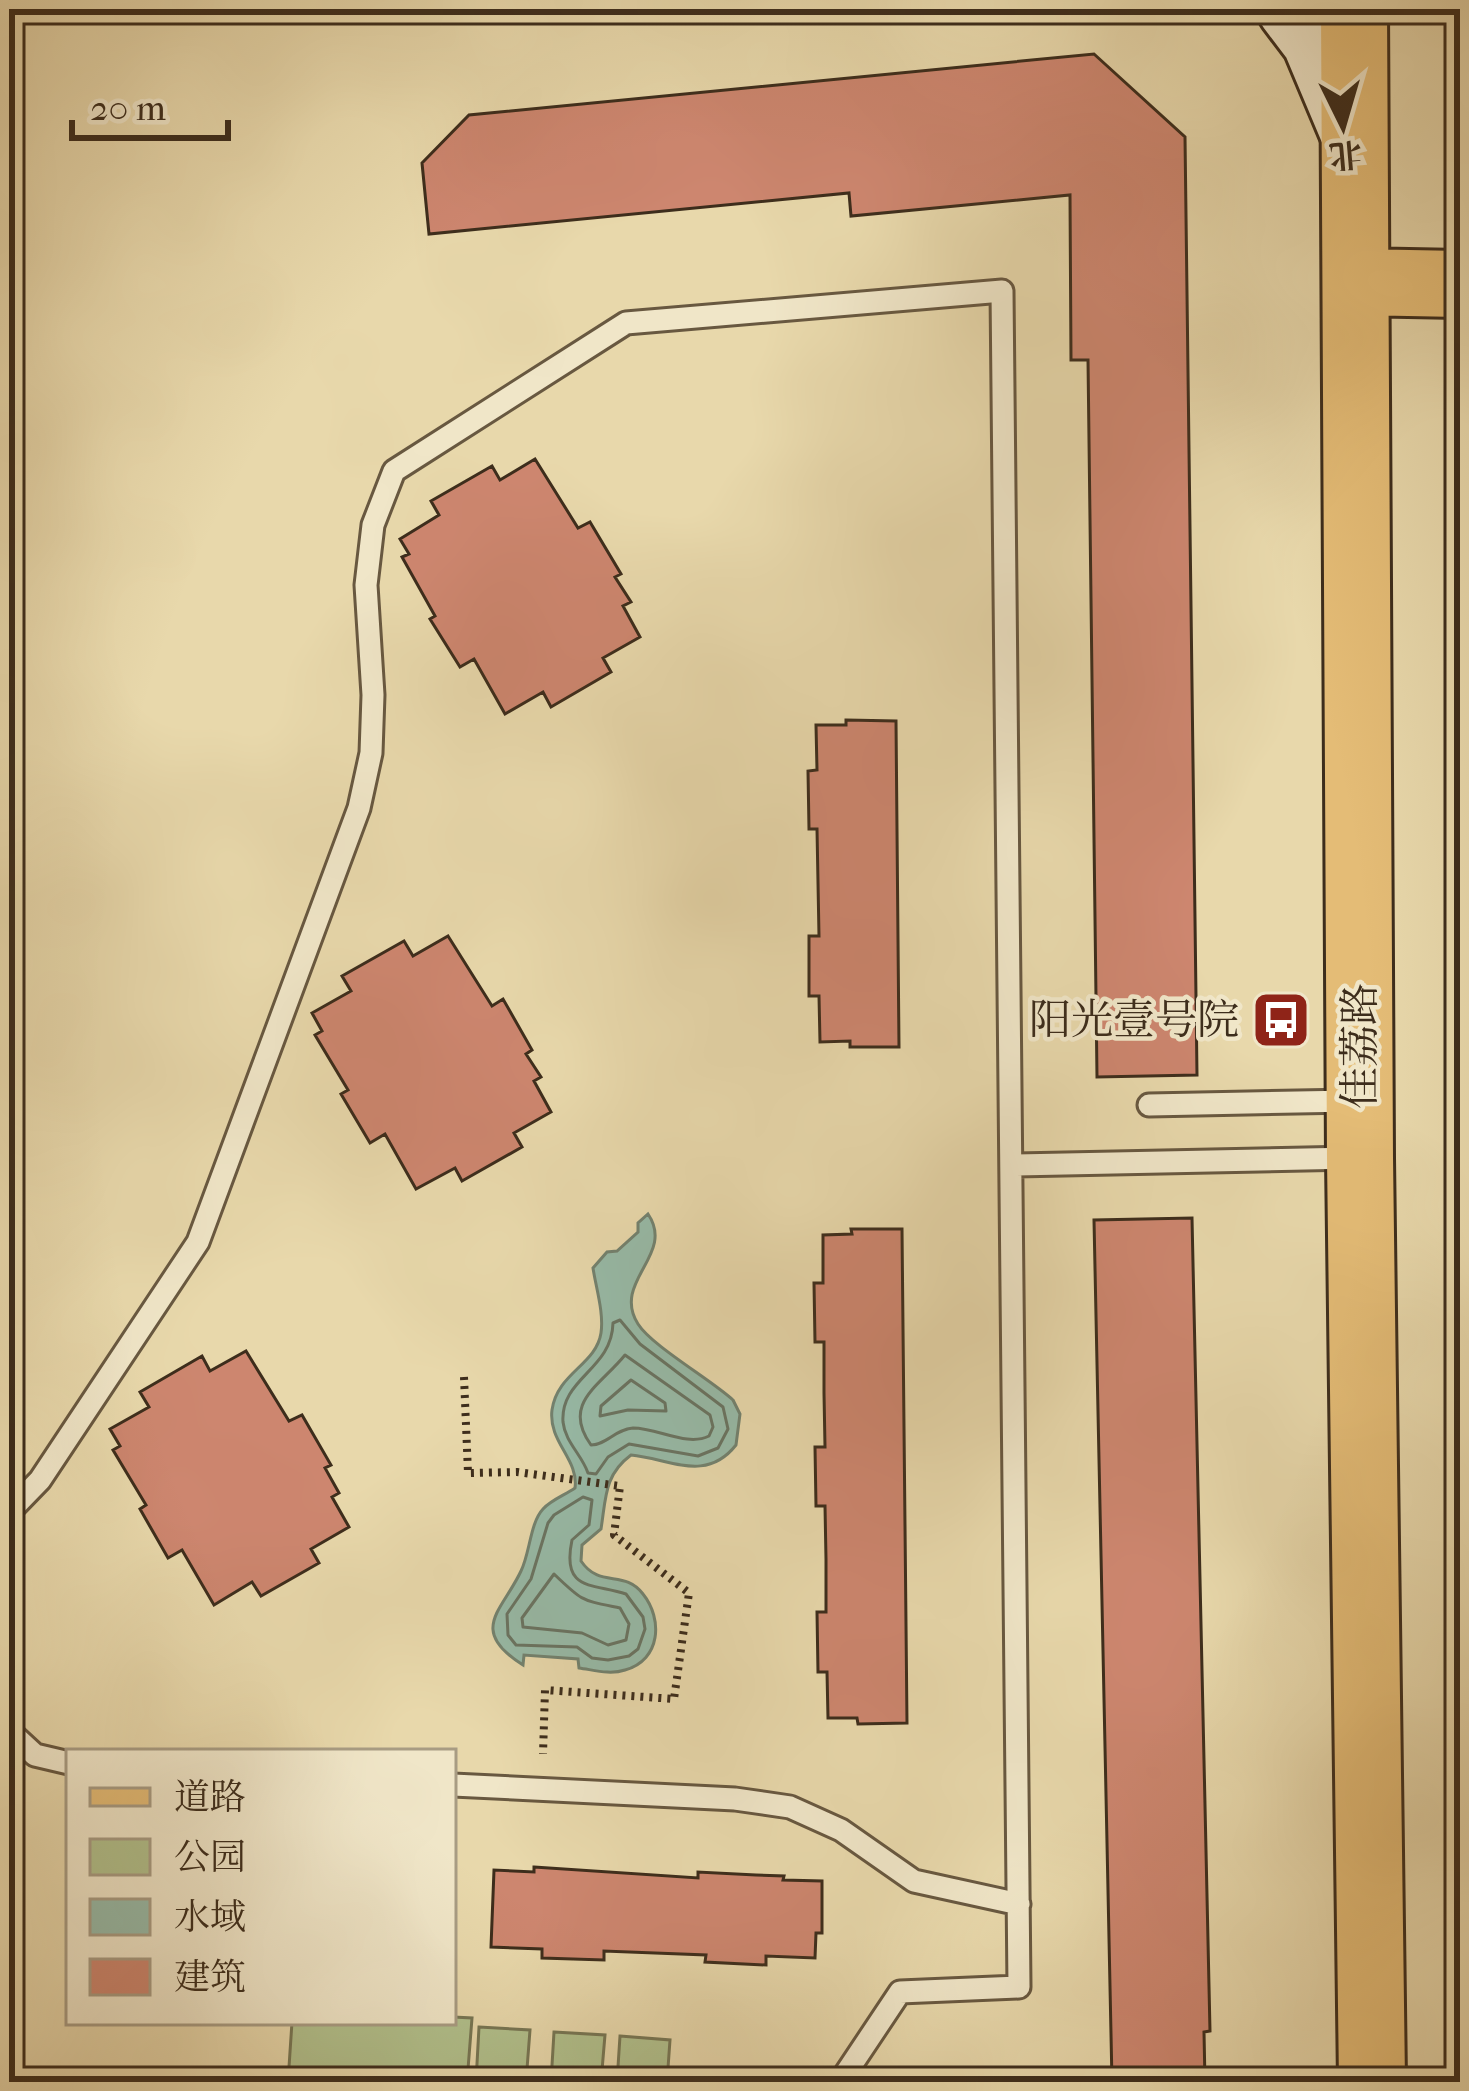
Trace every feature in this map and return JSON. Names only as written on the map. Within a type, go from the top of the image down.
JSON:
[{"type":"main road","points":[[1289,9],[1314,42],[1356,144]]},
{"type":"main road","name":"佳荔路","points":[[1354,9],[1360,1129],[1372,2082]]},
{"type":"main road","points":[[1357,282],[1460,284]]},
{"type":"lane","points":[[9,1512],[40,1480],[198,1242],[359,808],[371,753],[373,694],[366,585],[373,525],[394,471],[626,323],[1002,291],[1019,1987],[900,1992],[840,2082]]},
{"type":"lane","points":[[1149,1105],[1360,1129]]},
{"type":"lane","points":[[1011,1166],[1360,1129]]},
{"type":"lane","points":[[9,1732],[35,1755],[66,1762]]},
{"type":"lane","points":[[456,1785],[735,1799],[790,1808],[841,1830],[914,1881],[1019,1904]]},
{"type":"path","points":[[464,1376],[468,1473],[517,1472],[620,1486],[614,1535],[689,1593],[674,1699],[545,1690],[542,1790]]},
{"type":"green space","points":[[456,2017],[472,2018],[467,2082],[288,2082],[292,2025],[456,2025]]},
{"type":"green space","points":[[479,2027],[530,2030],[526,2082],[476,2082]]},
{"type":"green space","points":[[554,2032],[605,2035],[601,2082],[551,2082]]},
{"type":"green space","points":[[620,2036],[670,2040],[667,2082],[617,2082]]},
{"type":"water","points":[[648,1214],[655,1229],[654,1242],[632,1294],[632,1309],[638,1324],[656,1342],[733,1400],[740,1414],[736,1445],[725,1457],[700,1466],[631,1455],[611,1479],[601,1529],[582,1545],[581,1561],[588,1569],[628,1582],[649,1604],[656,1626],[646,1657],[614,1672],[579,1668],[578,1659],[524,1655],[523,1665],[497,1641],[494,1620],[521,1571],[539,1515],[575,1488],[573,1468],[554,1432],[555,1397],[598,1344],[601,1309],[593,1268],[607,1252],[617,1251],[638,1232],[638,1223]]},
{"type":"building","points":[[1094,54],[1185,137],[1197,1075],[1097,1077],[1088,360],[1071,360],[1070,195],[851,216],[849,193],[429,234],[422,163],[469,115]]},
{"type":"building","points":[[535,459],[578,528],[590,522],[621,574],[615,577],[631,602],[623,606],[640,637],[603,658],[611,672],[551,707],[543,692],[505,714],[474,659],[460,667],[430,619],[435,616],[402,557],[409,554],[400,539],[439,515],[431,501],[492,466],[500,480]]},
{"type":"building","points":[[846,720],[896,721],[899,1047],[820,1042],[819,996],[809,996],[809,936],[819,936],[817,829],[809,829],[808,771],[817,770],[816,725],[846,725]]},
{"type":"building","points":[[448,936],[492,1006],[503,999],[532,1050],[526,1054],[541,1077],[534,1081],[551,1112],[514,1133],[522,1147],[462,1181],[455,1168],[416,1189],[385,1134],[370,1143],[341,1094],[348,1090],[315,1035],[322,1031],[312,1013],[351,991],[342,976],[404,941],[413,956]]},
{"type":"building","points":[[1192,1218],[1210,2031],[1204,2032],[1205,2082],[1112,2082],[1094,1220]]},
{"type":"building","points":[[851,1229],[902,1229],[907,1723],[858,1724],[857,1718],[828,1718],[827,1672],[818,1672],[817,1612],[826,1612],[826,1559],[825,1506],[816,1506],[815,1447],[825,1447],[824,1342],[815,1342],[814,1283],[823,1283],[823,1235],[852,1234]]},
{"type":"building","points":[[246,1351],[289,1421],[302,1415],[331,1465],[325,1468],[339,1493],[332,1497],[349,1527],[311,1549],[319,1563],[261,1596],[252,1582],[214,1605],[182,1550],[168,1558],[140,1509],[146,1505],[113,1450],[120,1446],[110,1429],[149,1407],[140,1392],[202,1356],[210,1371]]},
{"type":"building","points":[[534,1867],[822,1881],[822,1933],[816,1933],[815,1958],[766,1956],[766,1965],[705,1962],[706,1955],[604,1951],[604,1960],[542,1958],[542,1949],[491,1947],[494,1870],[534,1872]]},
{"type":"place","name":"阳光壹号院","points":[[1281,1020]]}]
